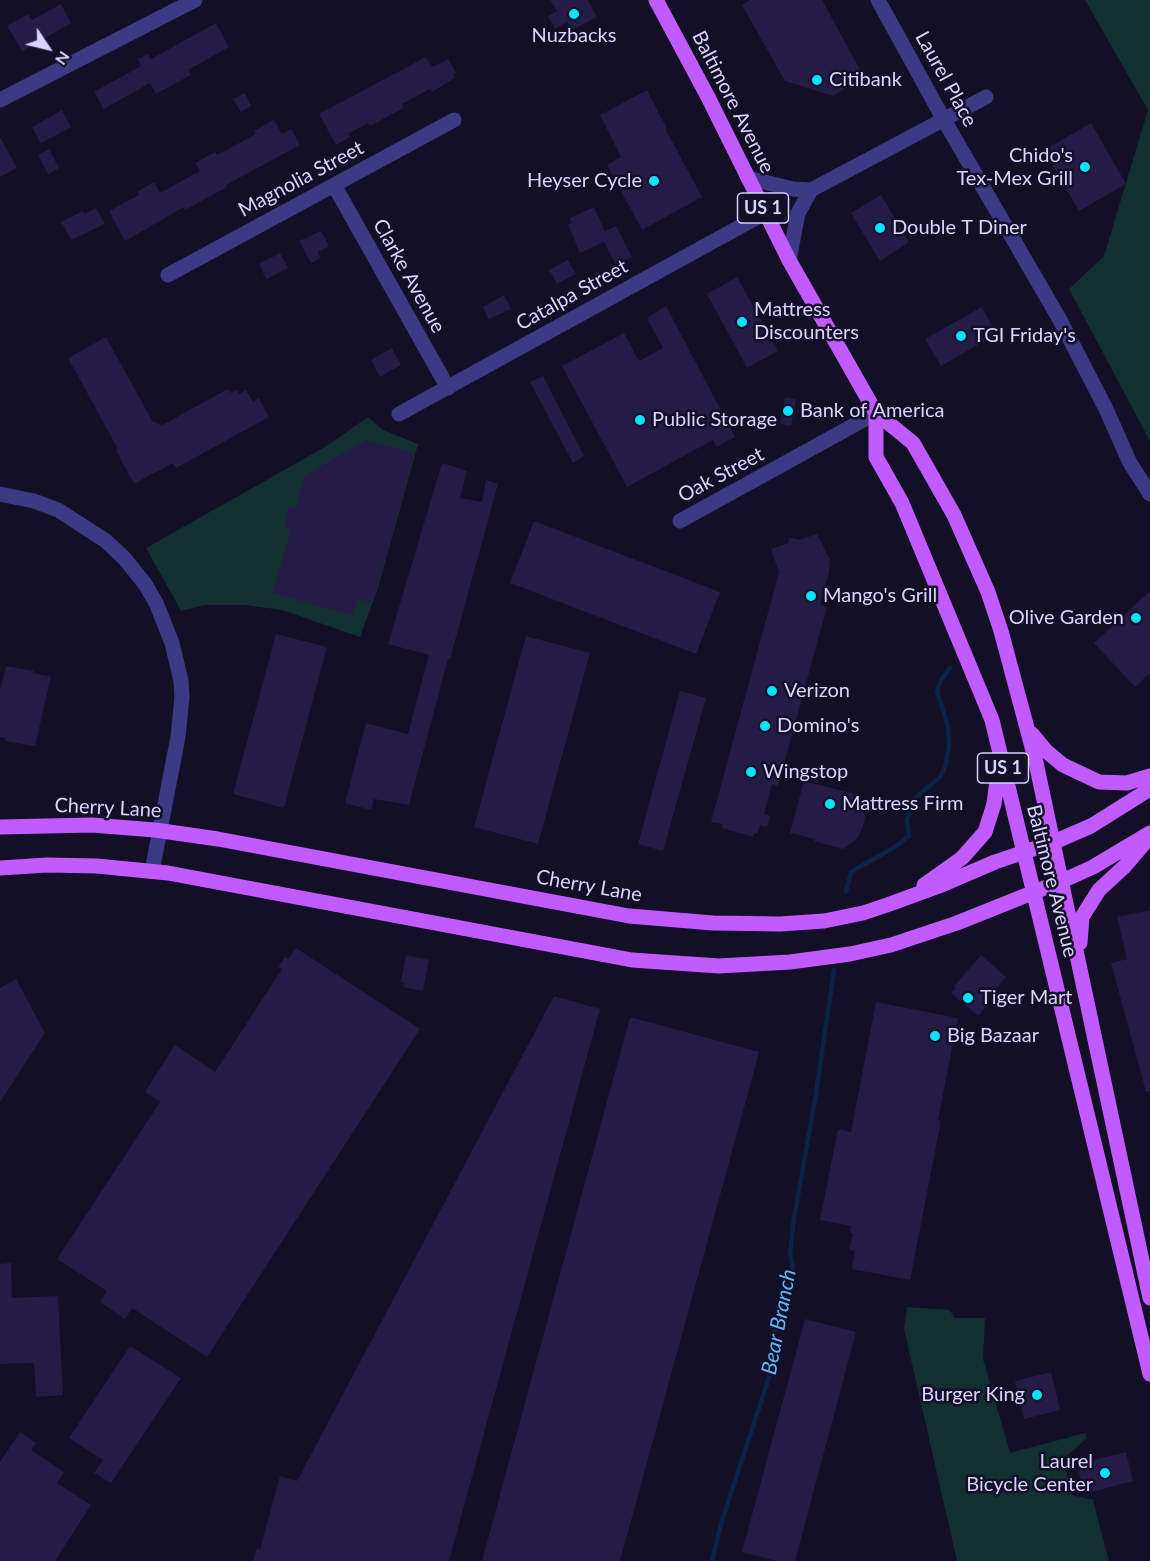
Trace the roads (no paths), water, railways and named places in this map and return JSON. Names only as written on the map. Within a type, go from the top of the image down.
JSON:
[{"type":"main road","name":"Baltimore Avenue","points":[[656,0],[708,97],[789,260],[876,413],[913,443],[954,515],[988,592],[1028,730],[1054,842],[1150,1298]]},
{"type":"main road","name":"Baltimore Avenue","points":[[876,413],[876,457],[902,502],[992,720],[1150,1374]]},
{"type":"main road","points":[[886,905],[928,882],[962,858],[985,832],[996,794],[992,720]]},
{"type":"main road","points":[[1028,730],[1046,751],[1063,765],[1099,782],[1126,783],[1150,776]]},
{"type":"main road","name":"Cherry Lane","points":[[0,827],[92,825],[218,838],[629,915],[713,923],[780,924],[824,921],[863,913],[886,905],[1054,842],[1091,825],[1150,789]]},
{"type":"main road","points":[[0,868],[97,866],[152,871],[632,960],[719,966],[790,962],[873,949],[957,923],[1062,881],[1093,867],[1150,835]]},
{"type":"main road","points":[[1079,961],[1082,917],[1099,890],[1125,866],[1150,835]]},
{"type":"street","points":[[0,100],[195,0]]},
{"type":"street","name":"Laurel Place","points":[[878,0],[944,120],[1060,320],[1106,409],[1130,463],[1150,494]]},
{"type":"street","points":[[748,178],[792,189],[811,190],[986,97]]},
{"type":"street","name":"Magnolia Street","points":[[168,275],[454,120]]},
{"type":"street","name":"Clarke Avenue","points":[[334,185],[448,388]]},
{"type":"street","points":[[789,260],[798,213],[811,190]]},
{"type":"street","name":"Catalpa Street","points":[[399,414],[765,213]]},
{"type":"street","name":"Oak Street","points":[[680,520],[876,413]]},
{"type":"street","points":[[0,494],[58,510],[89,529],[125,560],[145,584],[156,603],[176,656],[182,697],[178,737],[152,871]]},
{"type":"waterway","name":"Bear Branch","points":[[846,892],[851,872],[895,847],[909,836],[907,820],[913,800],[941,776],[946,764],[949,745],[948,726],[937,691],[941,680],[950,668]]},
{"type":"waterway","name":"Bear Branch","points":[[712,1561],[721,1524],[772,1366],[772,1345],[778,1314],[786,1298],[793,1270],[790,1253],[794,1218],[815,1100],[834,970]]},
{"type":"place","name":"Nuzbacks","points":[[574,14]]},
{"type":"place","name":"Citibank","points":[[817,80]]},
{"type":"place","name":"Chido's Tex-Mex Grill","points":[[1085,167]]},
{"type":"place","name":"Heyser Cycle","points":[[654,181]]},
{"type":"place","name":"Double T Diner","points":[[880,228]]},
{"type":"place","name":"Mattress Discounters","points":[[742,322]]},
{"type":"place","name":"TGI Friday's","points":[[961,336]]},
{"type":"place","name":"Bank of America","points":[[788,411]]},
{"type":"place","name":"Public Storage","points":[[640,420]]},
{"type":"place","name":"Mango's Grill","points":[[811,596]]},
{"type":"place","name":"Olive Garden","points":[[1136,618]]},
{"type":"place","name":"Verizon","points":[[772,691]]},
{"type":"place","name":"Domino's","points":[[765,726]]},
{"type":"place","name":"Wingstop","points":[[751,772]]},
{"type":"place","name":"Mattress Firm","points":[[830,804]]},
{"type":"place","name":"Tiger Mart","points":[[968,998]]},
{"type":"place","name":"Big Bazaar","points":[[935,1036]]},
{"type":"place","name":"Burger King","points":[[1037,1395]]},
{"type":"place","name":"Laurel Bicycle Center","points":[[1105,1473]]}]
